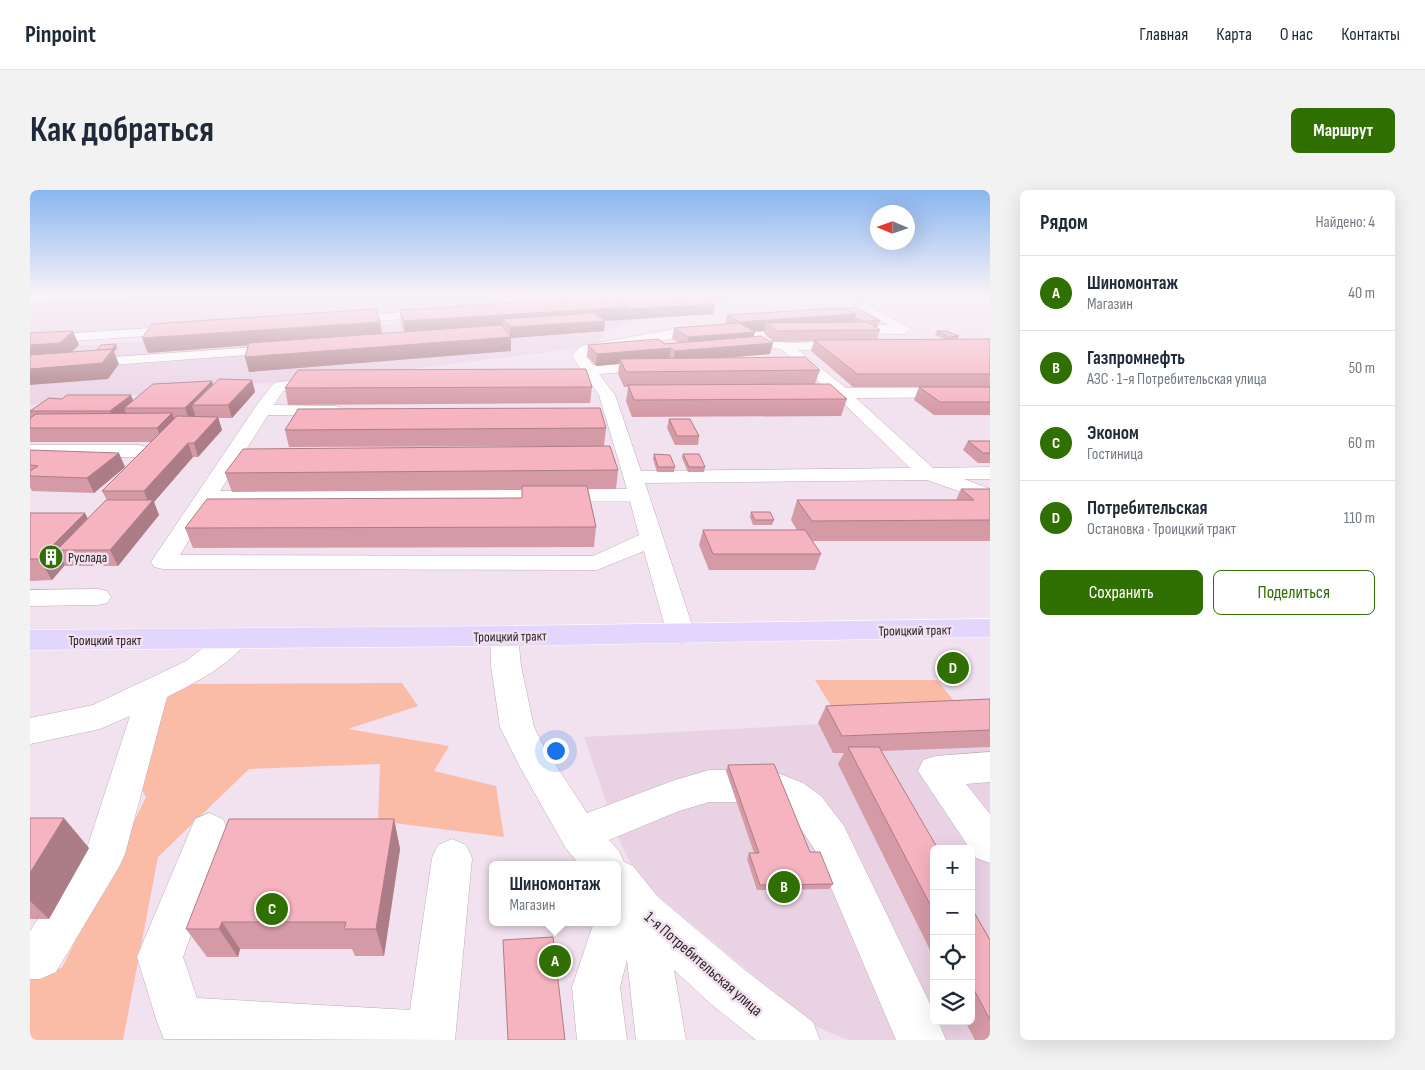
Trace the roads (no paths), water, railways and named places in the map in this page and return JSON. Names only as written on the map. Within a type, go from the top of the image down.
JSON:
[{"type":"main road","name":"Троицкий тракт","points":[[30,640],[681,634],[990,628]]},
{"type":"street","points":[[30,340],[135,334]]},
{"type":"street","points":[[672,334],[586,349],[578,356],[607,395],[614,413],[681,634]]},
{"type":"street","points":[[754,334],[842,393],[927,473],[990,496]]},
{"type":"street","points":[[864,334],[907,339],[900,334]]},
{"type":"street","points":[[786,354],[860,345]]},
{"type":"street","points":[[30,368],[301,348]]},
{"type":"street","points":[[590,370],[668,365]]},
{"type":"street","points":[[344,382],[306,383],[278,387],[262,410],[244,452],[206,497],[163,562],[596,563],[652,539]]},
{"type":"street","points":[[822,393],[990,392]]},
{"type":"street","points":[[607,395],[627,395]]},
{"type":"street","points":[[262,410],[350,411]]},
{"type":"street","points":[[594,413],[614,413]]},
{"type":"street","points":[[606,450],[625,450]]},
{"type":"street","points":[[30,452],[139,451]]},
{"type":"street","points":[[206,497],[635,486],[927,473],[990,473]]},
{"type":"street","points":[[30,598],[98,597]]},
{"type":"street","name":"1-я Потребительская улица","points":[[504,636],[506,666],[517,727],[532,757],[597,861]]},
{"type":"street","points":[[30,731],[100,716],[154,692],[197,669],[234,639]]},
{"type":"street","points":[[30,956],[40,956],[106,854],[154,692]]},
{"type":"street","points":[[990,767],[936,771],[990,844]]},
{"type":"street","points":[[579,834],[672,797],[709,786],[770,786],[790,794],[808,808],[830,839],[921,1040]]},
{"type":"street","points":[[209,831],[160,957],[181,1022],[431,1038],[452,858]]},
{"type":"street","points":[[621,898],[662,1040]]},
{"type":"street","name":"1-я Потребительская улица","points":[[621,898],[795,1040]]},
{"type":"street","points":[[602,1040],[596,987],[613,926]]},
{"type":"place","name":"Руслада","points":[[51,557]]},
{"type":"place","name":"Потребительская","points":[[953,668]]},
{"type":"place","name":"Газпромнефть","points":[[784,887]]},
{"type":"place","name":"Эконом","points":[[272,909]]},
{"type":"place","name":"Шиномонтаж","points":[[555,961]]}]
